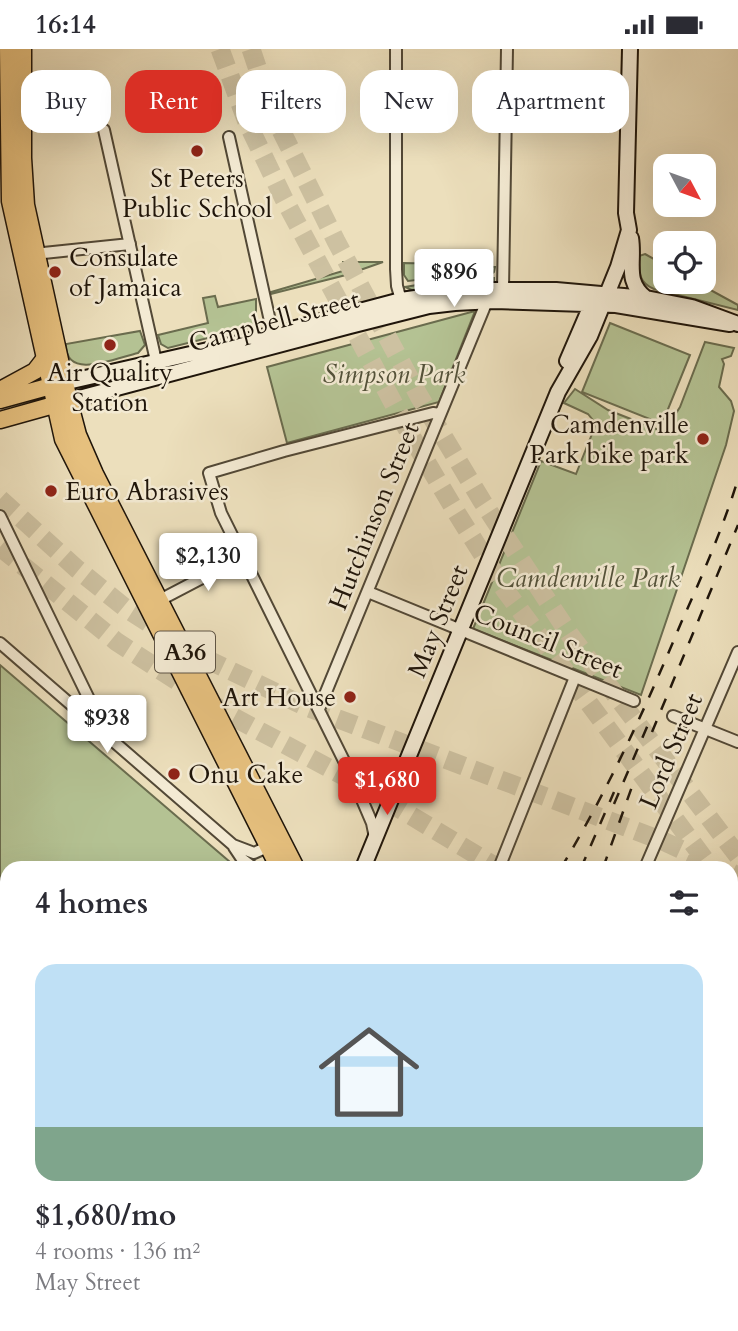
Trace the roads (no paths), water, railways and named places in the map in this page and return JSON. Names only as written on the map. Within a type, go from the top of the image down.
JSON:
[{"type":"highway","name":"A36","points":[[9,49],[11,201],[45,358],[57,384]]},
{"type":"highway","name":"A36","points":[[22,49],[10,160],[25,205],[62,403],[158,601],[269,847],[286,861]]},
{"type":"highway","name":"A36","points":[[62,403],[64,439],[76,465],[276,861]]},
{"type":"main road","points":[[630,49],[626,213],[633,254],[632,280],[636,290],[646,298]]},
{"type":"main road","points":[[600,299],[626,213]]},
{"type":"main road","points":[[600,299],[623,254],[629,230]]},
{"type":"main road","name":"Campbell Street","points":[[62,403],[401,300],[471,290],[503,289],[600,299]]},
{"type":"main road","points":[[600,299],[646,298],[692,307],[738,324]]},
{"type":"main road","name":"Campbell Street","points":[[57,384],[156,361],[275,340],[429,306],[487,301],[600,299]]},
{"type":"main road","points":[[600,299],[714,324],[738,324]]},
{"type":"main road","name":"May Street","points":[[367,861],[558,392],[590,335],[600,299]]},
{"type":"main road","points":[[0,390],[35,371],[45,358]]},
{"type":"main road","points":[[0,400],[57,384]]},
{"type":"main road","points":[[0,420],[62,403]]},
{"type":"street","points":[[397,49],[396,269],[401,300]]},
{"type":"street","points":[[503,289],[507,49]]},
{"type":"street","points":[[105,133],[156,361]]},
{"type":"street","points":[[229,137],[275,340]]},
{"type":"street","points":[[34,254],[130,244]]},
{"type":"street","name":"Hutchinson Street","points":[[319,709],[487,301]]},
{"type":"street","points":[[375,840],[355,781],[221,513],[209,473],[284,451],[433,413],[440,414]]},
{"type":"street","points":[[0,516],[89,699],[89,705],[82,713]]},
{"type":"street","points":[[158,601],[244,557]]},
{"type":"street","name":"Council Street","points":[[368,592],[634,701]]},
{"type":"street","points":[[0,643],[233,845],[248,853],[269,847]]},
{"type":"street","name":"Lord Street","points":[[648,861],[738,652]]},
{"type":"street","points":[[502,861],[575,677]]},
{"type":"street","points":[[673,716],[738,742]]},
{"type":"street","points":[[363,800],[386,813]]},
{"type":"street","points":[[233,845],[245,861]]},
{"type":"street","points":[[255,861],[269,847]]},
{"type":"tunnel","points":[[220,49],[247,122],[284,199],[411,436],[456,512],[505,590],[706,861]]},
{"type":"tunnel","points":[[251,49],[273,114],[336,241],[419,396],[482,501],[570,635],[738,856]]},
{"type":"tunnel","points":[[0,499],[77,569],[124,607],[200,656],[304,706],[663,841],[702,859]]},
{"type":"tunnel","points":[[0,547],[117,642],[226,713],[355,782],[486,861]]},
{"type":"railway","points":[[565,861],[595,809],[640,717],[712,552],[738,479]]},
{"type":"railway","points":[[652,732],[738,525]]},
{"type":"railway","points":[[614,804],[650,720]]},
{"type":"railway","points":[[605,861],[634,781]]},
{"type":"railway","points":[[584,861],[614,792]]},
{"type":"place","name":"St Peters Public School","points":[[197,151]]},
{"type":"place","name":"Consulate of Jamaica","points":[[55,272]]},
{"type":"place","name":"Air Quality Station","points":[[110,345]]},
{"type":"place","name":"Camdenville Park bike park","points":[[703,439]]},
{"type":"place","name":"Euro Abrasives","points":[[51,491]]},
{"type":"place","name":"Art House","points":[[350,697]]},
{"type":"place","name":"Onu Cake","points":[[174,774]]},
{"type":"park label","name":"Simpson Park","points":[[394,374]]},
{"type":"park label","name":"Camdenville Park","points":[[588,578]]}]
